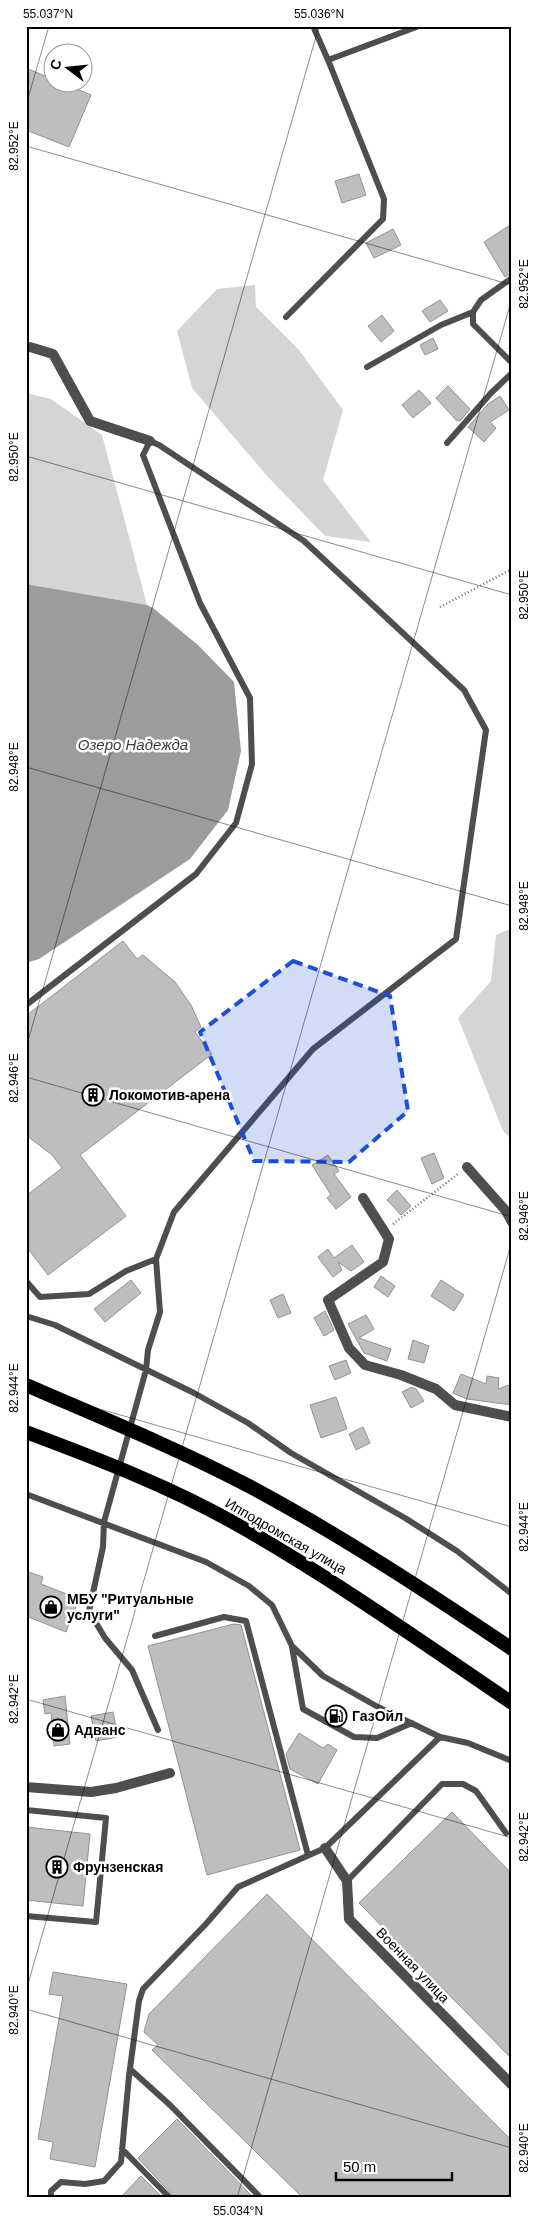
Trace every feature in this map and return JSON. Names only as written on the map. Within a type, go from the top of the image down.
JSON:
[{"type":"highway","name":"Ипподромская улица","points":[[26,1385],[140,1434],[246,1485],[326,1529],[427,1592],[512,1649]]},
{"type":"highway","name":"Ипподромская улица","points":[[26,1432],[124,1470],[181,1496],[237,1525],[349,1592],[512,1703]]},
{"type":"street","points":[[26,348],[30,347],[53,354],[90,420],[150,441]]},
{"type":"street","points":[[467,1167],[506,1211],[512,1222]]},
{"type":"street","points":[[363,1198],[389,1239],[383,1262],[328,1300],[349,1348],[364,1365],[402,1375],[436,1390],[455,1405],[512,1417]]},
{"type":"street","points":[[26,1787],[91,1792],[116,1788],[170,1773]]},
{"type":"street","name":"Военная улица","points":[[326,1848],[347,1881],[349,1919],[512,2085]]},
{"type":"lane","points":[[286,317],[383,219],[384,199],[313,26]]},
{"type":"lane","points":[[328,60],[419,26]]},
{"type":"lane","points":[[367,367],[441,325],[472,312],[481,300],[512,278]]},
{"type":"lane","points":[[472,312],[473,324],[512,363]]},
{"type":"lane","points":[[447,443],[491,393],[512,373]]},
{"type":"lane","points":[[26,1005],[196,874],[236,823],[252,764],[250,698],[200,603],[144,455],[150,441],[159,445],[304,541],[464,690],[486,730],[456,939],[313,1049],[174,1212],[156,1259],[160,1312],[148,1350],[146,1370],[104,1522],[103,1547],[89,1611],[105,1638],[132,1670],[158,1730]]},
{"type":"lane","points":[[26,1281],[40,1297],[88,1294],[126,1272],[156,1259]]},
{"type":"lane","points":[[26,1316],[55,1325],[194,1393],[248,1423],[308,1463],[405,1518],[457,1551],[512,1594]]},
{"type":"lane","points":[[26,1494],[206,1562],[249,1586],[272,1605],[292,1646],[303,1709],[354,1737],[377,1738],[412,1723]]},
{"type":"lane","points":[[154,1636],[224,1617],[246,1621],[308,1855]]},
{"type":"lane","points":[[292,1646],[323,1676],[412,1723],[440,1737],[468,1743],[512,1762]]},
{"type":"lane","points":[[51,2198],[51,2191],[61,2182],[84,2184],[104,2181],[120,2162],[130,2069],[139,2002],[143,1989],[205,1925],[238,1886],[326,1848],[440,1737]]},
{"type":"lane","points":[[347,1881],[442,1784],[463,1784],[476,1791],[506,1833]]},
{"type":"lane","points":[[26,1810],[106,1818],[96,1922],[26,1916]]},
{"type":"lane","points":[[130,2069],[170,2105],[261,2198]]},
{"type":"lane","points":[[122,2149],[170,2198]]},
{"type":"path","points":[[440,607],[512,569]]},
{"type":"path","points":[[384,1232],[467,1167]]},
{"type":"highlighted area","points":[[293,961],[390,996],[408,1111],[349,1162],[254,1161],[200,1032]]},
{"type":"shaded area","points":[[255,285],[256,307],[299,350],[343,410],[323,480],[371,542],[325,536],[268,477],[192,388],[177,331],[217,289]]},
{"type":"shaded area","points":[[26,393],[51,399],[102,435],[147,605],[26,584]]},
{"type":"shaded area","points":[[512,928],[512,1140],[503,1131],[458,1018],[491,981],[496,935]]},
{"type":"water","name":"Озеро Надежда","points":[[26,584],[147,605],[153,608],[198,645],[234,682],[241,751],[228,810],[190,859],[39,959],[26,963]]},
{"type":"building","points":[[26,68],[42,75],[42,92],[84,92],[91,95],[69,147],[26,130]]},
{"type":"building","points":[[359,174],[366,195],[342,203],[335,181]]},
{"type":"building","points":[[512,224],[512,273],[505,277],[484,242]]},
{"type":"building","points":[[393,229],[401,245],[374,258],[366,243]]},
{"type":"building","points":[[440,300],[448,311],[430,322],[422,311]]},
{"type":"building","points":[[382,315],[394,331],[381,342],[368,326]]},
{"type":"building","points":[[433,338],[438,349],[425,355],[420,345]]},
{"type":"building","points":[[448,386],[470,409],[460,421],[456,420],[436,398]]},
{"type":"building","points":[[419,390],[431,403],[413,418],[402,405]]},
{"type":"building","points":[[500,396],[509,410],[490,422],[496,428],[484,442],[468,427],[488,404]]},
{"type":"building","name":"Локомотив-арена","points":[[123,941],[137,959],[143,955],[175,982],[191,1005],[201,1027],[195,1032],[212,1054],[80,1155],[126,1216],[48,1275],[26,1246],[26,1196],[62,1168],[52,1155],[26,1135],[26,1016]]},
{"type":"building","points":[[434,1153],[444,1178],[432,1184],[421,1158]]},
{"type":"building","points":[[328,1155],[339,1171],[334,1174],[351,1197],[336,1209],[327,1198],[331,1195],[312,1165]]},
{"type":"building","points":[[397,1190],[411,1206],[401,1215],[387,1200]]},
{"type":"building","points":[[352,1245],[364,1262],[351,1271],[338,1262],[342,1270],[333,1277],[318,1257],[328,1249],[334,1258]]},
{"type":"building","points":[[381,1276],[395,1286],[388,1297],[374,1287]]},
{"type":"building","points":[[131,1280],[141,1293],[105,1322],[94,1309]]},
{"type":"building","points":[[441,1280],[464,1295],[454,1311],[431,1296]]},
{"type":"building","points":[[283,1294],[291,1313],[278,1318],[270,1300]]},
{"type":"building","points":[[325,1311],[334,1330],[324,1336],[314,1318]]},
{"type":"building","points":[[366,1315],[374,1329],[359,1338],[391,1349],[387,1361],[364,1353],[348,1324]]},
{"type":"building","points":[[413,1340],[429,1346],[424,1363],[408,1359]]},
{"type":"building","points":[[346,1360],[351,1373],[335,1380],[329,1366]]},
{"type":"building","points":[[461,1374],[486,1384],[487,1376],[499,1378],[498,1389],[512,1384],[512,1405],[467,1399],[453,1393]]},
{"type":"building","points":[[412,1387],[416,1389],[424,1401],[411,1408],[402,1392]]},
{"type":"building","points":[[336,1397],[347,1429],[321,1438],[310,1405]]},
{"type":"building","points":[[363,1427],[370,1443],[356,1450],[349,1434]]},
{"type":"building","name":"МБУ \"Ритуальные услуги\"","points":[[26,1571],[43,1577],[41,1584],[79,1599],[66,1632],[26,1616]]},
{"type":"building","points":[[234,1624],[241,1625],[300,1850],[207,1875],[148,1646]]},
{"type":"building","points":[[65,1696],[70,1744],[54,1746],[51,1713],[45,1714],[43,1700]]},
{"type":"building","points":[[113,1712],[118,1737],[96,1741],[91,1716]]},
{"type":"building","points":[[299,1733],[323,1748],[328,1744],[337,1750],[318,1784],[290,1769],[286,1754]]},
{"type":"building","points":[[452,1812],[512,1874],[512,2059],[359,1903]]},
{"type":"building","name":"Фрунзенская","points":[[26,1827],[90,1834],[83,1906],[26,1900]]},
{"type":"building","points":[[267,1894],[512,2141],[512,2198],[303,2198],[152,2050],[158,2045],[144,2032],[149,2014]]},
{"type":"building","points":[[53,1972],[127,1984],[95,2167],[50,2159],[53,2142],[38,2139],[63,1996],[49,1994]]},
{"type":"building","points":[[177,2119],[254,2198],[175,2198],[138,2158]]},
{"type":"building","points":[[141,2176],[163,2198],[120,2198]]},
{"type":"place","name":"Локомотив-арена","points":[[93,1095]]},
{"type":"place","name":"МБУ \"Ритуальные услуги\"","points":[[51,1607]]},
{"type":"place","name":"ГазОйл","points":[[336,1716]]},
{"type":"place","name":"Адванс","points":[[58,1730]]},
{"type":"place","name":"Фрунзенская","points":[[57,1867]]}]
